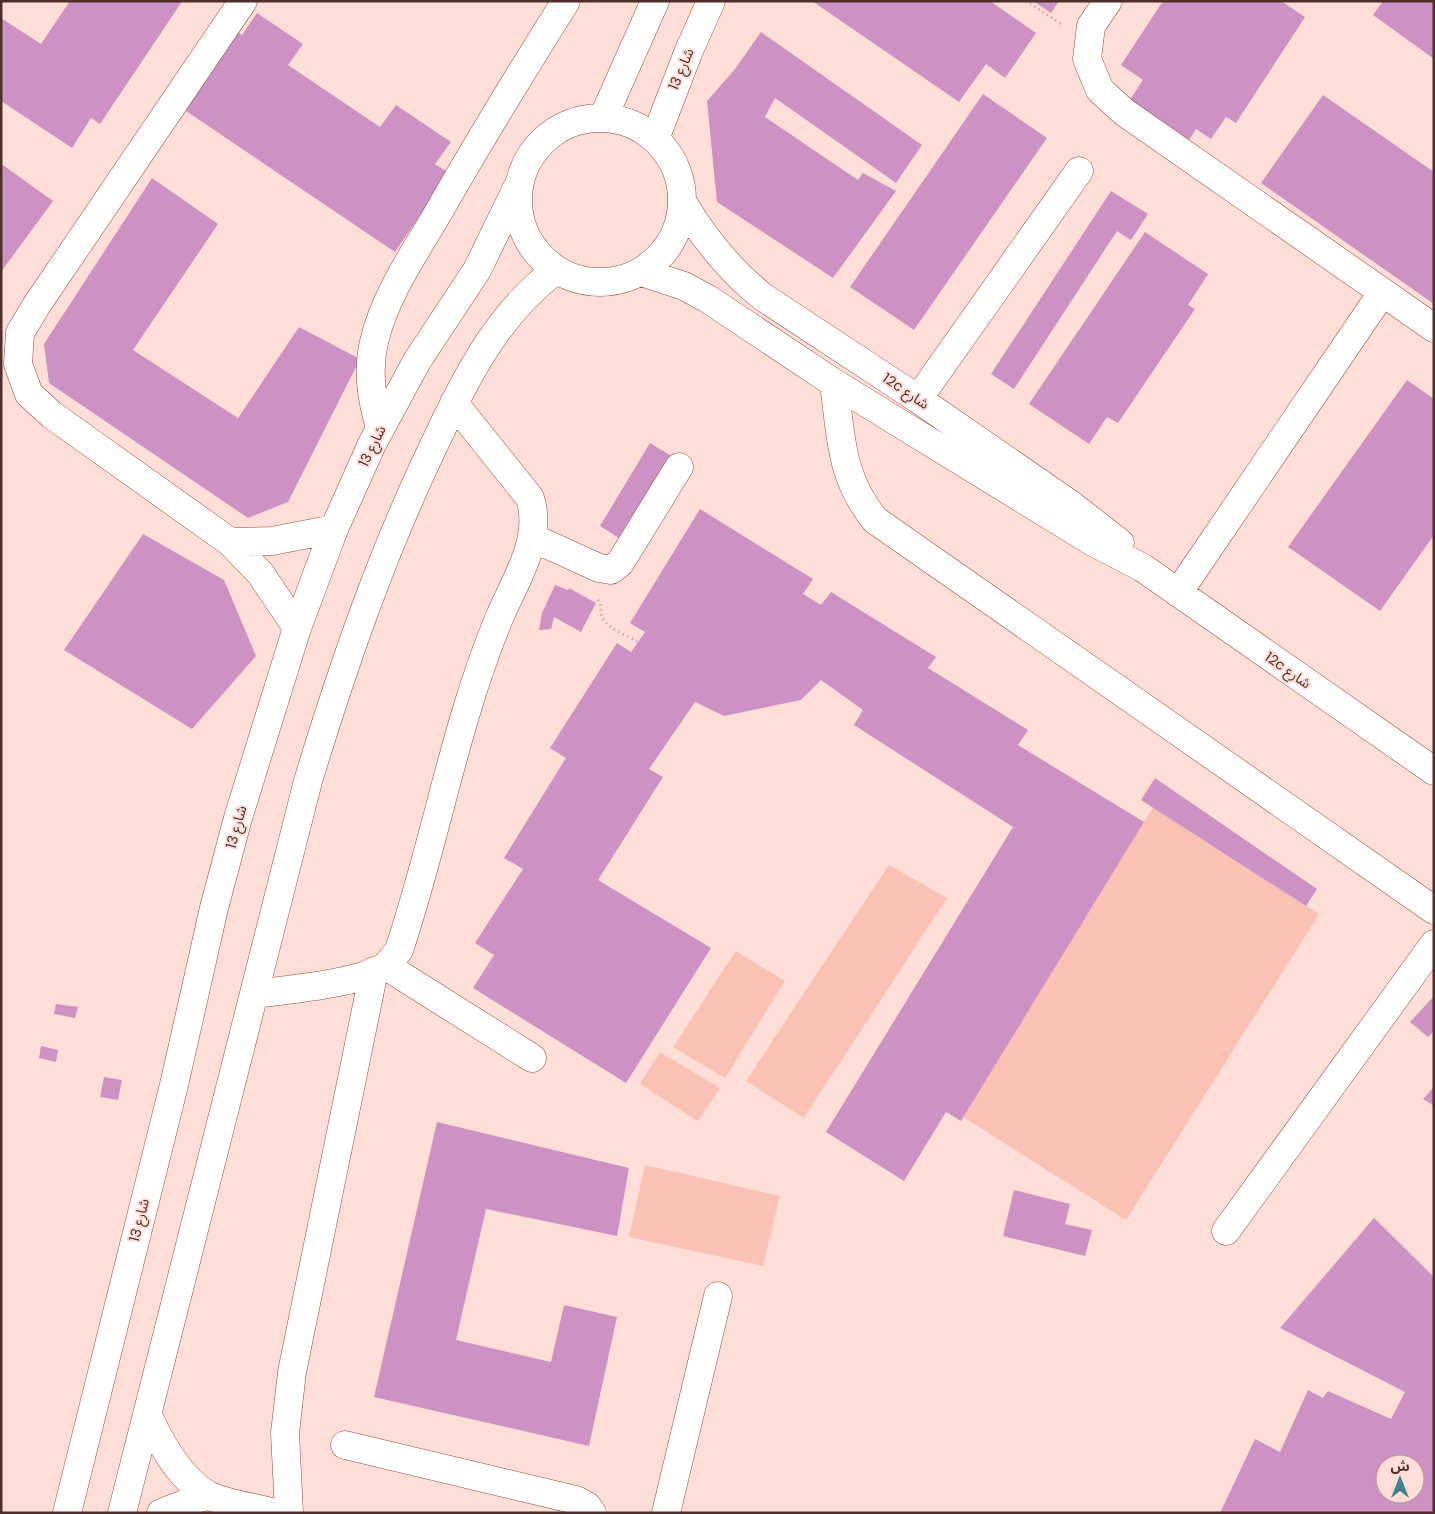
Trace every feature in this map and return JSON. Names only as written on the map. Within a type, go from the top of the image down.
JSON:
[{"type":"street","points":[[243,1],[36,306],[20,333],[18,364],[29,394],[52,415],[230,542],[260,573],[297,628]]},
{"type":"street","points":[[380,428],[374,406],[370,365],[374,343],[386,306],[402,274],[479,140],[566,1]]},
{"type":"street","points":[[603,118],[655,1]]},
{"type":"street","name":"شارع 13","points":[[655,139],[681,70],[712,1]]},
{"type":"street","points":[[1108,1],[1091,26],[1087,59],[1100,90],[1124,112],[1434,328]]},
{"type":"street","points":[[603,118],[622,121],[640,128],[655,139],[667,152],[676,167],[682,185],[683,203],[677,230],[671,243],[652,264],[625,279],[607,282],[572,278],[556,270],[544,260],[524,233],[519,216],[519,184],[525,165],[535,149],[549,136],[565,126],[583,120],[603,118]]},
{"type":"street","points":[[918,399],[1079,171]]},
{"type":"street","name":"شارع 13","points":[[67,1513],[174,1085],[214,908],[238,818],[297,628],[334,529],[380,428],[417,361],[477,270],[519,184]]},
{"type":"street","name":"12c شارع","points":[[683,203],[712,248],[745,282],[763,297],[918,399],[1091,519],[1127,549],[1143,568]]},
{"type":"street","points":[[122,1513],[308,781],[340,677],[373,584],[407,501],[454,403],[497,329],[526,295],[556,270]]},
{"type":"street","name":"12c شارع","points":[[640,272],[684,286],[708,298],[834,383],[1092,542],[1143,568],[1434,771]]},
{"type":"street","points":[[1178,592],[1382,292]]},
{"type":"street","points":[[834,383],[842,449],[849,478],[859,501],[875,520],[1434,910]]},
{"type":"street","points":[[255,994],[324,985],[380,968],[399,950],[475,688],[499,620],[533,538],[534,511],[530,498],[454,403]]},
{"type":"street","points":[[533,538],[599,568],[611,570],[620,562],[679,467]]},
{"type":"street","points":[[230,542],[286,539],[334,529]]},
{"type":"street","points":[[1226,1231],[1434,944]]},
{"type":"street","points":[[380,968],[532,1058]]},
{"type":"street","points":[[289,1513],[285,1433],[292,1372],[380,968]]},
{"type":"street","points":[[666,1513],[718,1296]]},
{"type":"street","points":[[148,1416],[159,1439],[172,1459],[208,1495],[275,1513]]},
{"type":"street","points":[[345,1445],[576,1500],[587,1506],[592,1513]]},
{"type":"street","points":[[161,1513],[208,1495]]},
{"type":"path","points":[[1026,1],[1069,29],[1090,34]]},
{"type":"path","points":[[597,599],[602,607],[602,618],[607,624],[638,642]]},
{"type":"shaded area","points":[[1153,807],[1319,914],[1126,1220],[963,1117]]},
{"type":"shaded area","points":[[889,865],[947,898],[804,1118],[746,1081]]},
{"type":"shaded area","points":[[736,951],[785,981],[725,1078],[673,1047]]},
{"type":"shaded area","points":[[660,1052],[720,1088],[698,1121],[640,1084]]},
{"type":"shaded area","points":[[645,1165],[780,1196],[763,1266],[629,1237]]},
{"type":"building","points":[[70,1],[177,1],[181,3],[100,124],[91,118],[72,148],[1,101],[1,18],[41,44]]},
{"type":"building","points":[[812,1],[990,1],[1036,33],[1005,78],[986,64],[959,102]]},
{"type":"building","points":[[1033,1],[1059,1],[1051,13]]},
{"type":"building","points":[[1163,1],[1281,1],[1305,17],[1236,123],[1226,117],[1211,139],[1196,129],[1189,140],[1129,101],[1143,80],[1121,65]]},
{"type":"building","points":[[1383,1],[1434,1],[1434,59],[1373,15]]},
{"type":"building","points":[[257,13],[303,44],[288,65],[380,127],[396,105],[451,142],[435,164],[449,173],[395,252],[183,109],[236,31],[242,35]]},
{"type":"building","points":[[761,32],[922,145],[896,183],[775,98],[765,117],[858,180],[863,173],[896,191],[833,278],[717,202],[707,101],[735,69]]},
{"type":"building","points":[[983,94],[1047,138],[914,330],[850,287]]},
{"type":"building","points":[[1323,95],[1434,172],[1434,304],[1261,183]]},
{"type":"building","points":[[3,165],[53,201],[1,272],[1,168]]},
{"type":"building","points":[[152,178],[218,224],[133,350],[238,418],[299,327],[360,359],[288,502],[248,518],[49,383],[44,344]]},
{"type":"building","points":[[1111,191],[1148,214],[1131,240],[1117,231],[1014,389],[991,374]]},
{"type":"building","points":[[1145,232],[1208,274],[1188,305],[1195,309],[1118,423],[1107,417],[1089,444],[1029,404]]},
{"type":"building","points":[[1407,380],[1434,399],[1434,535],[1380,611],[1288,547]]},
{"type":"building","points":[[650,443],[673,457],[622,540],[600,526]]},
{"type":"building","points":[[700,509],[813,579],[803,594],[821,605],[831,592],[936,657],[928,668],[1028,730],[1018,745],[1144,822],[961,1121],[946,1112],[904,1181],[826,1132],[1013,827],[854,725],[863,710],[821,680],[801,700],[724,716],[695,702],[649,769],[663,777],[598,880],[711,948],[626,1083],[473,988],[494,955],[475,943],[523,869],[504,858],[566,758],[550,748],[617,643],[631,652],[645,632],[630,623]]},
{"type":"building","points":[[143,534],[224,580],[256,656],[192,729],[64,650]]},
{"type":"building","points":[[555,585],[568,590],[569,588],[596,603],[581,632],[554,617],[551,629],[539,630],[542,613]]},
{"type":"building","points":[[1155,778],[1317,889],[1306,906],[1141,800]]},
{"type":"building","points":[[1434,996],[1434,1031],[1428,1037],[1410,1022]]},
{"type":"building","points":[[56,1004],[78,1007],[75,1018],[54,1014]]},
{"type":"building","points":[[41,1046],[58,1050],[56,1062],[39,1058]]},
{"type":"building","points":[[104,1077],[122,1080],[118,1100],[100,1097]]},
{"type":"building","points":[[1434,1087],[1434,1106],[1423,1099]]},
{"type":"building","points":[[437,1122],[629,1168],[617,1236],[486,1209],[456,1340],[551,1362],[564,1305],[617,1317],[589,1446],[374,1397]]},
{"type":"building","points":[[1014,1190],[1070,1204],[1065,1224],[1092,1230],[1085,1256],[1003,1236]]},
{"type":"building","points":[[1374,1218],[1434,1277],[1434,1513],[1220,1513],[1255,1439],[1280,1452],[1308,1390],[1323,1398],[1328,1391],[1391,1419],[1405,1392],[1280,1328]]}]
